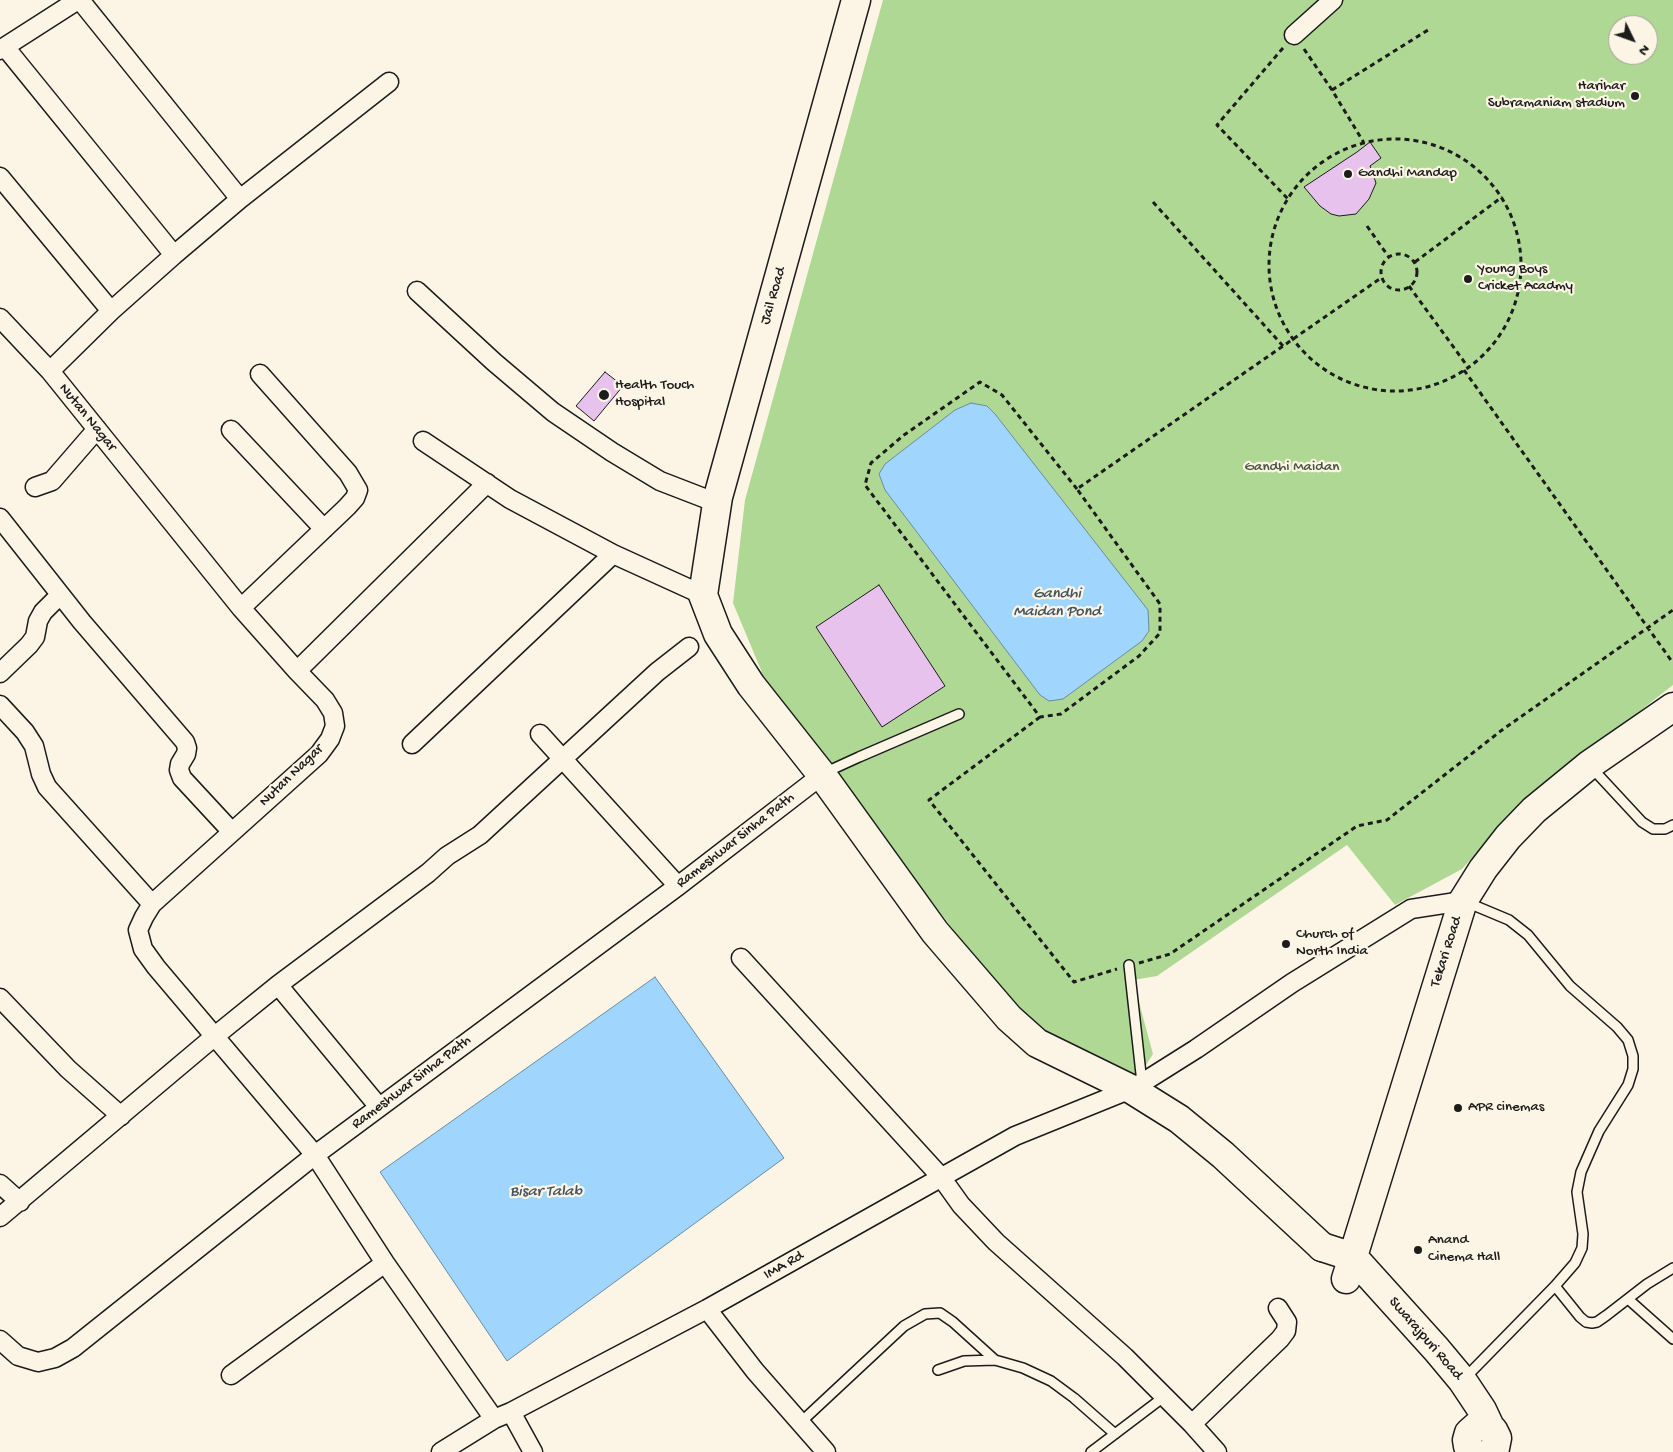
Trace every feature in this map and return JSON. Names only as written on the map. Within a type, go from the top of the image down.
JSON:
[{"type":"main road","name":"Jail Road","points":[[703,595],[717,503],[856,0]]},
{"type":"main road","points":[[703,595],[718,634],[751,684],[822,774],[935,932],[1009,1018],[1037,1042],[1136,1086],[1223,1155],[1322,1247],[1349,1268]]},
{"type":"main road","name":"Tekari Road","points":[[1349,1268],[1416,1048],[1464,901],[1483,869],[1534,810],[1589,765],[1673,707]]},
{"type":"main road","name":"Swarajpuri Road","points":[[1349,1268],[1437,1350],[1462,1380],[1482,1410],[1484,1445]]},
{"type":"main road","name":"Swarajpuri Road","points":[[1349,1268],[1463,1410],[1484,1445]]},
{"type":"street","points":[[174,255],[2,48],[79,0],[240,199]]},
{"type":"street","points":[[1294,35],[1333,0]]},
{"type":"street","points":[[50,372],[112,311],[174,255],[240,199],[389,82]]},
{"type":"street","points":[[0,177],[112,311]]},
{"type":"street","points":[[417,291],[494,362],[553,412],[612,452],[660,481],[717,503]]},
{"type":"street","name":"Nutan Nagar","points":[[1,322],[50,372],[242,608],[325,700],[333,713],[335,726],[330,739],[319,754],[152,904],[138,930],[143,949],[156,967],[315,1155],[385,1262],[494,1419]]},
{"type":"street","points":[[242,608],[347,507],[355,498],[358,490],[348,473],[260,374]]},
{"type":"street","points":[[35,487],[52,481],[97,429]]},
{"type":"street","points":[[231,430],[324,529]]},
{"type":"street","points":[[423,441],[510,498],[613,554],[703,595]]},
{"type":"street","points":[[297,671],[487,483]]},
{"type":"street","points":[[0,518],[60,596],[185,742],[186,754],[179,770],[182,778],[232,832]]},
{"type":"street","points":[[412,744],[613,554]]},
{"type":"street","points":[[0,673],[30,645],[35,637],[38,621],[43,612],[60,596]]},
{"type":"street","points":[[0,1218],[278,985],[428,873],[447,856],[480,835],[657,672],[689,647]]},
{"type":"street","points":[[0,705],[25,732],[34,746],[41,774],[47,787],[152,904]]},
{"type":"street","points":[[540,734],[678,886]]},
{"type":"street","name":"Rameshwar Sinha Path","points":[[0,1340],[18,1356],[38,1362],[55,1358],[72,1348],[315,1155],[678,886],[822,774]]},
{"type":"street","name":"IMA Rd","points":[[441,1452],[494,1419],[511,1412],[707,1309],[1015,1136],[1136,1086],[1196,1049],[1292,983],[1411,909],[1464,901]]},
{"type":"street","points":[[741,958],[941,1177],[962,1205],[996,1242],[1126,1357],[1217,1452]]},
{"type":"street","points":[[278,985],[379,1107]]},
{"type":"street","points":[[0,998],[68,1069],[121,1116]]},
{"type":"street","points":[[0,1184],[20,1202]]},
{"type":"street","points":[[232,1374],[385,1262]]},
{"type":"street","points":[[1192,1424],[1286,1331],[1287,1322],[1278,1308]]},
{"type":"street","points":[[707,1309],[755,1371],[826,1452]]},
{"type":"street","points":[[511,1412],[532,1452]]},
{"type":"lane","points":[[822,774],[959,714]]},
{"type":"lane","points":[[1589,765],[1642,822],[1653,829],[1665,829],[1673,825]]},
{"type":"lane","points":[[1462,1380],[1576,1263],[1582,1248],[1578,1192],[1581,1172],[1600,1131],[1628,1085],[1633,1069],[1633,1056],[1628,1040],[1617,1027],[1570,986],[1528,936],[1509,920],[1464,901]]},
{"type":"lane","points":[[1129,965],[1136,1086]]},
{"type":"lane","points":[[1555,1286],[1580,1317],[1586,1322],[1592,1323],[1597,1322],[1647,1284],[1673,1268]]},
{"type":"lane","points":[[1628,1299],[1673,1339]]},
{"type":"lane","points":[[800,1423],[904,1326],[925,1314],[940,1313],[953,1322],[994,1360]]},
{"type":"lane","points":[[938,1370],[964,1362],[994,1360],[1023,1368],[1050,1381],[1074,1398],[1115,1434]]},
{"type":"lane","points":[[1090,1452],[1165,1396]]},
{"type":"path","points":[[1332,90],[1428,30]]},
{"type":"path","points":[[1288,199],[1218,125],[1294,35],[1332,90],[1364,143]]},
{"type":"path","points":[[1390,139],[1416,141],[1442,148],[1465,160],[1485,176],[1502,197],[1517,232],[1521,270],[1514,307],[1496,341],[1468,368],[1435,385],[1404,391],[1372,389],[1342,380],[1314,363],[1292,340],[1280,318],[1272,295],[1269,270],[1270,246],[1277,222],[1288,199],[1308,174],[1334,155],[1364,143],[1390,139]]},
{"type":"path","points":[[1415,262],[1502,197]]},
{"type":"path","points":[[1153,202],[1283,346]]},
{"type":"path","points":[[1367,226],[1388,256]]},
{"type":"path","points":[[1400,253],[1406,254],[1415,262],[1417,268],[1416,278],[1410,286],[1399,290],[1393,289],[1388,287],[1381,278],[1381,266],[1388,256],[1400,253]]},
{"type":"path","points":[[1077,489],[1381,278]]},
{"type":"path","points":[[1410,286],[1468,368]]},
{"type":"path","points":[[1464,370],[1673,663]]},
{"type":"path","points":[[1040,717],[865,485],[871,463],[904,435],[980,382],[1002,395],[1077,489],[1160,604],[1160,633],[1139,656],[1061,714],[1040,717],[929,800],[1074,982],[1170,954],[1357,826],[1387,820],[1502,730],[1673,610]]},
{"type":"green space","name":"Gandhi Maidan","points":[[883,0],[1673,0],[1673,685],[1520,805],[1462,869],[1395,905],[1347,845],[1157,976],[1133,980],[1153,1054],[1131,1089],[1023,1022],[766,682],[733,603],[745,500]]},
{"type":"water","name":"Gandhi Maidan Pond","points":[[971,403],[987,406],[995,414],[1148,610],[1149,631],[1142,641],[1063,699],[1049,701],[1040,695],[885,490],[879,474],[885,464],[955,410]]},
{"type":"water","name":"Bisar Talab","points":[[655,977],[784,1158],[507,1361],[380,1172]]},
{"type":"building","name":"Gandhi Mandap","points":[[1370,142],[1381,158],[1370,166],[1376,183],[1369,199],[1356,214],[1339,216],[1331,214],[1320,206],[1304,187]]},
{"type":"building","points":[[605,372],[623,386],[594,421],[576,406]]},
{"type":"building","points":[[879,585],[945,686],[882,727],[816,627]]},
{"type":"place","name":"Harihar Subramaniam stadium","points":[[1635,96]]},
{"type":"place","name":"Gandhi Mandap","points":[[1348,174]]},
{"type":"place","name":"Young Boys Cricket Acadmy","points":[[1468,279]]},
{"type":"place","name":"Health Touch Hospital","points":[[604,395]]},
{"type":"place","name":"Church of North India","points":[[1286,944]]},
{"type":"place","name":"APR cinemas","points":[[1458,1108]]},
{"type":"place","name":"Anand Cinema Hall","points":[[1418,1250]]}]
